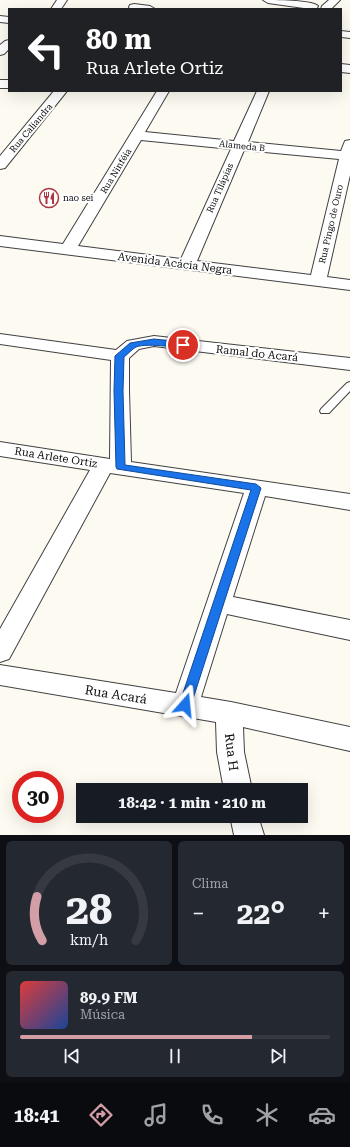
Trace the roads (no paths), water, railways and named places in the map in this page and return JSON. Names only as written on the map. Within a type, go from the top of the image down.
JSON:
[{"type":"street","points":[[268,0],[285,6],[313,6]]},
{"type":"street","points":[[326,8],[335,0]]},
{"type":"street","points":[[134,5],[146,8]]},
{"type":"street","points":[[0,51],[8,44]]},
{"type":"street","name":"Rua Caliandra","points":[[0,165],[60,92]]},
{"type":"street","name":"Rua Ninféia","points":[[68,250],[162,92]]},
{"type":"street","name":"Rua Tilápias","points":[[187,264],[263,92]]},
{"type":"street","name":"Alameda B","points":[[137,135],[239,145],[348,150]]},
{"type":"street","name":"Rua Pingo de Ouro","points":[[318,280],[348,150]]},
{"type":"street","name":"Avenida Acácia Negra","points":[[0,241],[350,285]]},
{"type":"street","points":[[0,339],[120,356],[119,391],[113,466],[0,652]]},
{"type":"street","name":"Ramal do Acará","points":[[120,356],[133,345],[154,341],[350,364]]},
{"type":"street","name":"Rua Arlete Ortiz","points":[[0,449],[350,502]]},
{"type":"street","points":[[185,705],[256,488]]},
{"type":"street","points":[[219,603],[350,630]]},
{"type":"street","name":"Rua Acará","points":[[0,675],[231,713],[350,739]]},
{"type":"street","name":"Rua H","points":[[231,713],[229,726],[230,748],[237,783]]},
{"type":"street","points":[[246,823],[249,835]]},
{"type":"lane","points":[[325,411],[350,385]]},
{"type":"place","name":"nao sei","points":[[49,198]]}]
